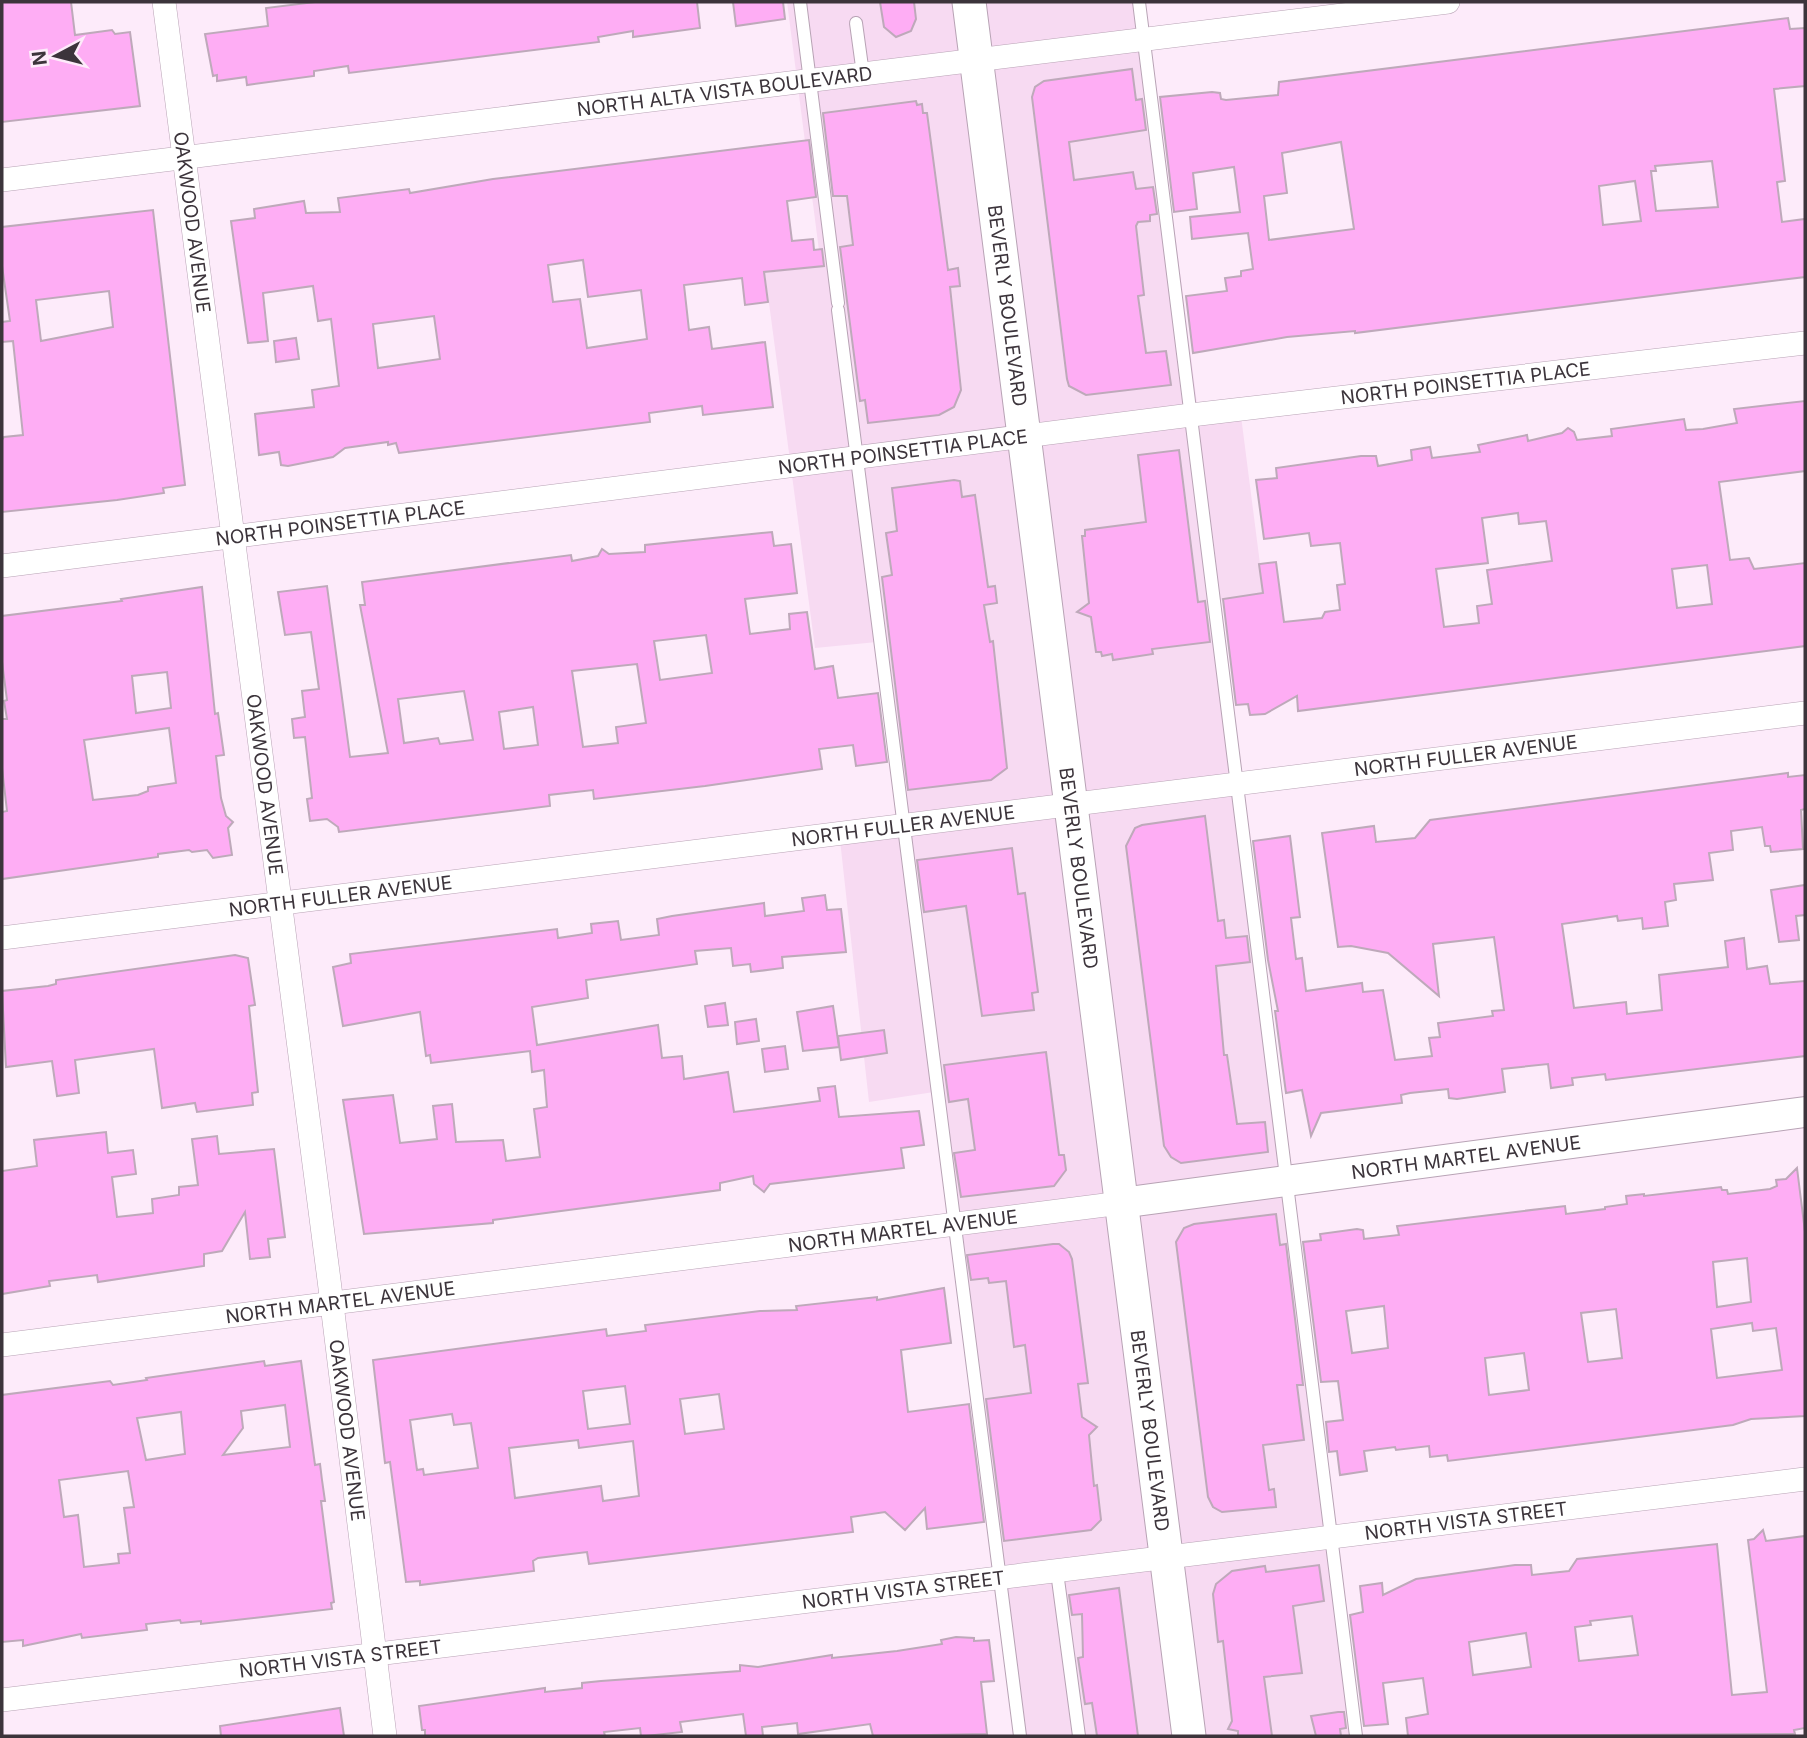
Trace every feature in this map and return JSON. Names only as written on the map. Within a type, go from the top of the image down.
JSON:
[{"type":"main road","name":"BEVERLY BOULEVARD","points":[[969,2],[1189,1736]]},
{"type":"street","name":"OAKWOOD AVENUE","points":[[164,2],[186,156],[231,537],[332,1304],[385,1736]]},
{"type":"street","name":"NORTH ALTA VISTA BOULEVARD","points":[[2,180],[1448,2]]},
{"type":"street","name":"NORTH POINSETTIA PLACE","points":[[2,566],[1191,415],[1805,343]]},
{"type":"street","name":"NORTH FULLER AVENUE","points":[[2,937],[1805,713]]},
{"type":"street","name":"NORTH MARTEL AVENUE","points":[[2,1345],[1121,1203],[1805,1112]]},
{"type":"street","name":"NORTH VISTA STREET","points":[[2,1700],[999,1580],[1805,1479]]},
{"type":"lane","points":[[800,2],[1020,1736]]},
{"type":"lane","points":[[1139,2],[1356,1736]]},
{"type":"lane","points":[[856,23],[863,74]]},
{"type":"lane","points":[[1057,1572],[1079,1736]]},
{"type":"shaded area","points":[[787,2],[1145,2],[1199,419],[1241,416],[1264,595],[1217,601],[1354,1736],[1017,1736],[934,1092],[869,1102],[839,831],[900,822],[877,642],[815,648],[765,273],[821,266]]},
{"type":"building","points":[[2,2],[71,2],[75,35],[112,30],[115,34],[130,32],[140,106],[2,122]]},
{"type":"building","points":[[315,2],[697,2],[700,28],[633,37],[633,31],[598,37],[599,42],[349,73],[348,66],[314,71],[314,76],[247,85],[246,77],[217,81],[217,75],[213,76],[205,34],[268,26],[266,8]]},
{"type":"building","points":[[733,2],[783,2],[785,19],[736,26]]},
{"type":"building","points":[[880,2],[914,2],[916,19],[911,31],[896,37],[884,27]]},
{"type":"building","points":[[1788,18],[1790,29],[1805,28],[1805,86],[1774,89],[1785,181],[1777,182],[1782,222],[1805,219],[1805,277],[1355,333],[1287,337],[1193,353],[1186,296],[1227,291],[1225,278],[1241,276],[1241,271],[1253,269],[1248,233],[1192,239],[1190,217],[1240,212],[1234,167],[1193,173],[1197,209],[1174,212],[1160,97],[1212,92],[1220,93],[1221,99],[1226,100],[1278,95],[1279,82]],"holes":[[[1341,142],[1354,229],[1269,240],[1264,196],[1287,193],[1282,153]],[[1712,161],[1718,207],[1656,211],[1651,171],[1656,171],[1655,166]],[[1635,181],[1641,221],[1603,225],[1599,186]]]},
{"type":"building","points":[[1132,69],[1136,100],[1142,99],[1146,130],[1069,142],[1074,180],[1133,172],[1136,189],[1153,187],[1157,214],[1150,215],[1150,221],[1138,222],[1136,226],[1144,295],[1138,296],[1146,353],[1166,351],[1171,385],[1086,395],[1069,386],[1067,379],[1032,97],[1035,87],[1044,81]]},
{"type":"building","points":[[916,101],[917,105],[922,104],[923,113],[927,113],[948,270],[958,268],[960,286],[950,287],[961,390],[954,407],[939,415],[868,423],[865,400],[860,401],[840,247],[853,245],[847,196],[833,196],[823,113]]},
{"type":"building","points":[[809,140],[816,197],[787,201],[792,241],[813,239],[814,250],[822,249],[824,266],[764,272],[768,302],[745,305],[742,278],[684,285],[689,330],[709,327],[712,349],[765,342],[773,407],[703,415],[702,406],[649,413],[650,422],[399,453],[396,443],[388,445],[388,442],[345,448],[333,457],[288,466],[281,465],[279,452],[259,455],[255,414],[314,407],[312,390],[339,386],[331,319],[318,321],[313,286],[263,293],[268,341],[248,343],[231,221],[255,218],[254,209],[304,201],[306,213],[340,212],[338,198],[409,189],[410,193],[493,179]],"holes":[[[583,260],[588,297],[641,290],[647,339],[587,348],[580,299],[553,302],[548,265]],[[434,316],[440,359],[378,368],[373,324]]]},
{"type":"building","points":[[153,210],[185,485],[163,488],[164,493],[117,500],[2,512],[2,440],[4,437],[23,435],[13,341],[2,342],[2,322],[10,321],[2,266],[2,227]],"holes":[[[109,291],[113,327],[41,341],[36,300]]]},
{"type":"building","points":[[296,338],[299,359],[276,362],[274,341]]},
{"type":"building","points":[[1805,401],[1805,471],[1719,482],[1730,560],[1749,558],[1754,569],[1805,563],[1805,646],[1298,711],[1297,696],[1265,714],[1250,715],[1248,704],[1236,705],[1223,599],[1263,593],[1259,564],[1276,562],[1284,622],[1322,618],[1325,612],[1340,610],[1337,585],[1345,584],[1340,543],[1311,546],[1309,533],[1264,539],[1256,480],[1277,478],[1276,468],[1361,456],[1376,456],[1378,466],[1412,460],[1411,450],[1430,447],[1432,458],[1480,452],[1478,445],[1527,435],[1528,441],[1562,433],[1568,428],[1574,432],[1577,440],[1612,436],[1611,429],[1684,419],[1686,430],[1703,429],[1737,423],[1734,409]],"holes":[[[1518,513],[1519,524],[1546,521],[1552,561],[1487,570],[1492,604],[1477,606],[1479,623],[1444,627],[1436,569],[1488,563],[1482,518]],[[1707,565],[1712,604],[1677,608],[1672,569]]]},
{"type":"building","points":[[1179,450],[1198,602],[1205,601],[1210,642],[1152,649],[1153,654],[1113,660],[1112,654],[1102,656],[1101,652],[1096,652],[1091,617],[1077,612],[1089,603],[1082,536],[1085,536],[1085,530],[1146,522],[1138,455]]},
{"type":"building","points":[[960,481],[962,497],[975,495],[988,587],[995,586],[997,603],[984,605],[990,642],[993,641],[1007,768],[991,780],[908,790],[882,577],[892,575],[886,533],[897,531],[892,488]]},
{"type":"building","points":[[772,532],[774,546],[791,544],[797,593],[745,599],[750,634],[790,629],[789,614],[807,612],[815,669],[833,666],[838,698],[878,693],[887,762],[856,766],[853,745],[819,749],[822,769],[705,786],[594,799],[593,790],[549,795],[550,806],[339,832],[338,827],[327,819],[310,821],[307,799],[312,798],[305,737],[294,738],[292,719],[305,717],[302,691],[319,689],[311,632],[285,635],[278,592],[327,586],[350,757],[388,753],[360,605],[365,605],[362,582],[571,555],[572,561],[598,556],[602,549],[609,554],[645,552],[645,545]],"holes":[[[706,635],[712,673],[660,680],[654,641]],[[637,664],[646,723],[616,727],[618,743],[583,747],[572,671]],[[464,691],[473,740],[440,744],[438,738],[404,743],[398,699]],[[533,707],[538,745],[504,749],[499,712]]]},
{"type":"building","points":[[202,587],[215,714],[218,713],[224,755],[216,756],[221,798],[226,816],[233,822],[228,828],[232,855],[213,858],[207,850],[189,850],[158,854],[158,857],[2,879],[2,812],[7,811],[2,768],[2,719],[7,719],[4,701],[7,700],[2,662],[2,616],[122,601],[121,599]],"holes":[[[167,672],[171,708],[136,713],[132,676]],[[169,728],[176,783],[148,787],[148,791],[138,795],[93,800],[84,740]]]},
{"type":"building","points":[[1788,773],[1788,777],[1805,775],[1805,809],[1801,810],[1803,849],[1771,852],[1770,846],[1765,846],[1762,827],[1731,831],[1733,850],[1709,853],[1713,880],[1674,884],[1676,900],[1665,902],[1668,926],[1643,929],[1642,918],[1618,921],[1617,916],[1562,924],[1574,1008],[1626,1002],[1627,1014],[1662,1010],[1659,975],[1728,967],[1725,941],[1744,938],[1747,969],[1767,966],[1770,984],[1805,981],[1805,1056],[1606,1080],[1605,1074],[1572,1078],[1573,1085],[1551,1088],[1548,1064],[1502,1069],[1505,1092],[1457,1099],[1449,1098],[1448,1089],[1410,1093],[1401,1095],[1402,1103],[1321,1113],[1311,1136],[1302,1090],[1286,1093],[1275,1011],[1278,1011],[1268,960],[1253,841],[1290,836],[1300,917],[1291,918],[1296,959],[1302,958],[1306,991],[1362,983],[1363,992],[1383,990],[1395,1060],[1432,1056],[1429,1038],[1440,1037],[1438,1023],[1493,1016],[1492,1011],[1504,1010],[1494,937],[1433,944],[1439,996],[1388,953],[1351,946],[1338,947],[1322,833],[1374,826],[1376,842],[1415,838],[1430,820]]},
{"type":"building","points":[[1205,816],[1218,921],[1224,920],[1226,938],[1247,936],[1250,962],[1216,966],[1224,1055],[1227,1055],[1237,1124],[1265,1122],[1268,1152],[1181,1163],[1171,1157],[1164,1146],[1126,846],[1135,828],[1142,825]]},
{"type":"building","points":[[1012,848],[1018,894],[1025,893],[1038,992],[1032,993],[1034,1010],[982,1016],[966,906],[924,912],[917,860]]},
{"type":"building","points":[[1805,885],[1805,915],[1796,916],[1799,940],[1779,942],[1771,890]]},
{"type":"building","points":[[825,895],[827,910],[841,909],[846,952],[782,957],[783,968],[751,972],[750,964],[733,966],[731,948],[695,951],[697,964],[586,980],[588,998],[532,1007],[537,1045],[658,1025],[662,1058],[682,1056],[684,1079],[728,1072],[734,1112],[820,1101],[818,1088],[835,1086],[839,1117],[919,1111],[924,1145],[901,1148],[904,1168],[770,1184],[764,1192],[754,1184],[753,1176],[720,1183],[720,1190],[493,1220],[493,1223],[364,1234],[343,1100],[393,1095],[400,1143],[437,1139],[433,1106],[452,1104],[456,1142],[503,1140],[506,1161],[540,1157],[534,1109],[547,1107],[544,1070],[532,1072],[530,1051],[431,1063],[430,1055],[426,1056],[420,1012],[343,1026],[333,967],[351,963],[350,954],[557,929],[558,938],[592,933],[591,924],[618,921],[621,940],[659,935],[657,919],[764,903],[765,916],[804,911],[802,898]]},
{"type":"building","points":[[235,955],[248,958],[255,1005],[249,1006],[258,1092],[252,1093],[253,1105],[197,1112],[195,1103],[162,1108],[154,1049],[75,1060],[79,1093],[57,1096],[52,1061],[6,1067],[2,991],[48,986],[56,984],[56,980]]},
{"type":"building","points":[[725,1003],[728,1025],[708,1027],[705,1006]]},
{"type":"building","points":[[833,1006],[839,1047],[803,1051],[797,1012]]},
{"type":"building","points":[[756,1019],[759,1041],[737,1044],[735,1022]]},
{"type":"building","points":[[884,1030],[887,1053],[841,1060],[838,1036]]},
{"type":"building","points":[[785,1046],[788,1069],[765,1072],[762,1049]]},
{"type":"building","points":[[1046,1052],[1059,1155],[1064,1155],[1066,1170],[1054,1186],[961,1197],[954,1153],[975,1150],[968,1099],[949,1102],[944,1065]]},
{"type":"building","points":[[106,1132],[108,1153],[133,1150],[136,1174],[112,1177],[117,1217],[153,1213],[152,1199],[179,1195],[179,1187],[198,1185],[192,1139],[217,1136],[219,1154],[274,1149],[285,1237],[268,1239],[270,1257],[250,1259],[245,1212],[222,1251],[204,1254],[204,1266],[98,1282],[97,1275],[49,1281],[50,1286],[2,1294],[2,1171],[37,1166],[34,1140]]},
{"type":"building","points":[[1797,1168],[1805,1232],[1805,1416],[1751,1419],[1733,1425],[1448,1461],[1447,1455],[1430,1457],[1429,1446],[1396,1450],[1395,1447],[1364,1451],[1367,1471],[1340,1475],[1337,1451],[1329,1452],[1326,1422],[1343,1420],[1338,1381],[1321,1382],[1303,1242],[1321,1240],[1320,1234],[1357,1229],[1363,1230],[1364,1239],[1399,1235],[1397,1226],[1565,1206],[1566,1214],[1605,1209],[1627,1204],[1626,1196],[1721,1187],[1722,1190],[1727,1190],[1728,1194],[1770,1189],[1777,1186],[1776,1180],[1786,1179]],"holes":[[[1747,1258],[1751,1302],[1717,1307],[1713,1262]],[[1384,1306],[1388,1348],[1352,1353],[1346,1311]],[[1616,1309],[1622,1358],[1588,1362],[1581,1313]],[[1752,1323],[1753,1331],[1776,1328],[1782,1370],[1717,1378],[1711,1329]],[[1524,1353],[1529,1390],[1489,1395],[1485,1358]]]},
{"type":"building","points":[[1276,1214],[1280,1245],[1286,1244],[1303,1385],[1297,1385],[1304,1440],[1263,1445],[1269,1490],[1274,1489],[1276,1507],[1222,1512],[1213,1507],[1208,1497],[1176,1242],[1184,1228],[1194,1224]]},
{"type":"building","points":[[1059,1244],[1069,1252],[1072,1259],[1088,1383],[1078,1384],[1082,1417],[1097,1427],[1089,1435],[1094,1486],[1097,1485],[1101,1520],[1091,1530],[1004,1541],[986,1399],[1031,1393],[1025,1345],[1014,1347],[1006,1281],[989,1283],[988,1278],[971,1280],[967,1255]]},
{"type":"building","points":[[944,1288],[951,1343],[901,1350],[908,1412],[969,1404],[984,1522],[927,1529],[925,1508],[905,1530],[885,1512],[851,1517],[853,1532],[589,1564],[587,1552],[538,1558],[533,1561],[534,1571],[420,1585],[420,1581],[406,1582],[390,1462],[385,1463],[373,1360],[606,1329],[607,1336],[646,1331],[645,1325],[760,1311],[797,1310],[796,1306],[877,1297],[877,1300]],"holes":[[[625,1386],[630,1424],[588,1429],[583,1391]],[[719,1394],[724,1429],[685,1434],[680,1399]],[[452,1414],[454,1425],[471,1423],[478,1468],[424,1475],[423,1469],[417,1470],[410,1420]],[[578,1440],[579,1448],[633,1441],[639,1496],[603,1501],[601,1486],[515,1498],[509,1448]]]},
{"type":"building","points":[[264,1361],[265,1366],[301,1361],[315,1465],[320,1464],[325,1501],[321,1501],[334,1602],[331,1603],[332,1609],[201,1624],[201,1621],[181,1623],[180,1620],[146,1624],[147,1630],[82,1638],[81,1634],[23,1646],[23,1640],[2,1642],[2,1395],[110,1381],[113,1385],[147,1380],[146,1378]],"holes":[[[285,1405],[290,1447],[223,1455],[243,1428],[241,1411]],[[181,1412],[185,1454],[146,1460],[137,1418]],[[128,1471],[134,1507],[124,1508],[130,1553],[118,1554],[119,1563],[84,1567],[78,1515],[64,1517],[59,1480]]]},
{"type":"building","points":[[1763,1530],[1766,1541],[1805,1536],[1805,1728],[1794,1730],[1795,1734],[1408,1736],[1406,1718],[1428,1714],[1423,1678],[1383,1683],[1388,1724],[1364,1726],[1350,1615],[1363,1612],[1360,1586],[1382,1583],[1383,1595],[1416,1579],[1515,1565],[1531,1565],[1532,1575],[1569,1571],[1577,1559],[1717,1544],[1732,1695],[1767,1692],[1748,1540],[1754,1539]],"holes":[[[1632,1616],[1638,1655],[1579,1661],[1575,1627],[1591,1625],[1590,1621]],[[1526,1633],[1531,1667],[1473,1675],[1469,1642]]]},
{"type":"building","points":[[1319,1565],[1324,1601],[1293,1606],[1302,1673],[1264,1677],[1272,1736],[1238,1736],[1238,1731],[1228,1729],[1232,1721],[1223,1641],[1218,1642],[1213,1594],[1216,1584],[1232,1571],[1265,1566],[1266,1572]]},
{"type":"building","points":[[1119,1588],[1138,1736],[1097,1736],[1092,1703],[1085,1704],[1078,1658],[1083,1657],[1082,1614],[1072,1615],[1069,1595]]},
{"type":"building","points":[[974,1638],[974,1641],[989,1640],[994,1681],[981,1682],[987,1734],[873,1736],[870,1724],[798,1734],[797,1723],[762,1727],[763,1736],[746,1736],[743,1714],[680,1722],[682,1732],[646,1736],[641,1736],[640,1728],[604,1732],[605,1736],[425,1736],[425,1730],[422,1730],[419,1706],[545,1688],[545,1692],[582,1688],[582,1683],[740,1671],[740,1665],[758,1667],[832,1655],[832,1658],[897,1651],[942,1644],[941,1640]]},
{"type":"building","points":[[340,1708],[344,1736],[221,1736],[220,1726]]},
{"type":"building","points":[[1344,1712],[1346,1728],[1340,1729],[1341,1736],[1316,1736],[1311,1716]]}]
